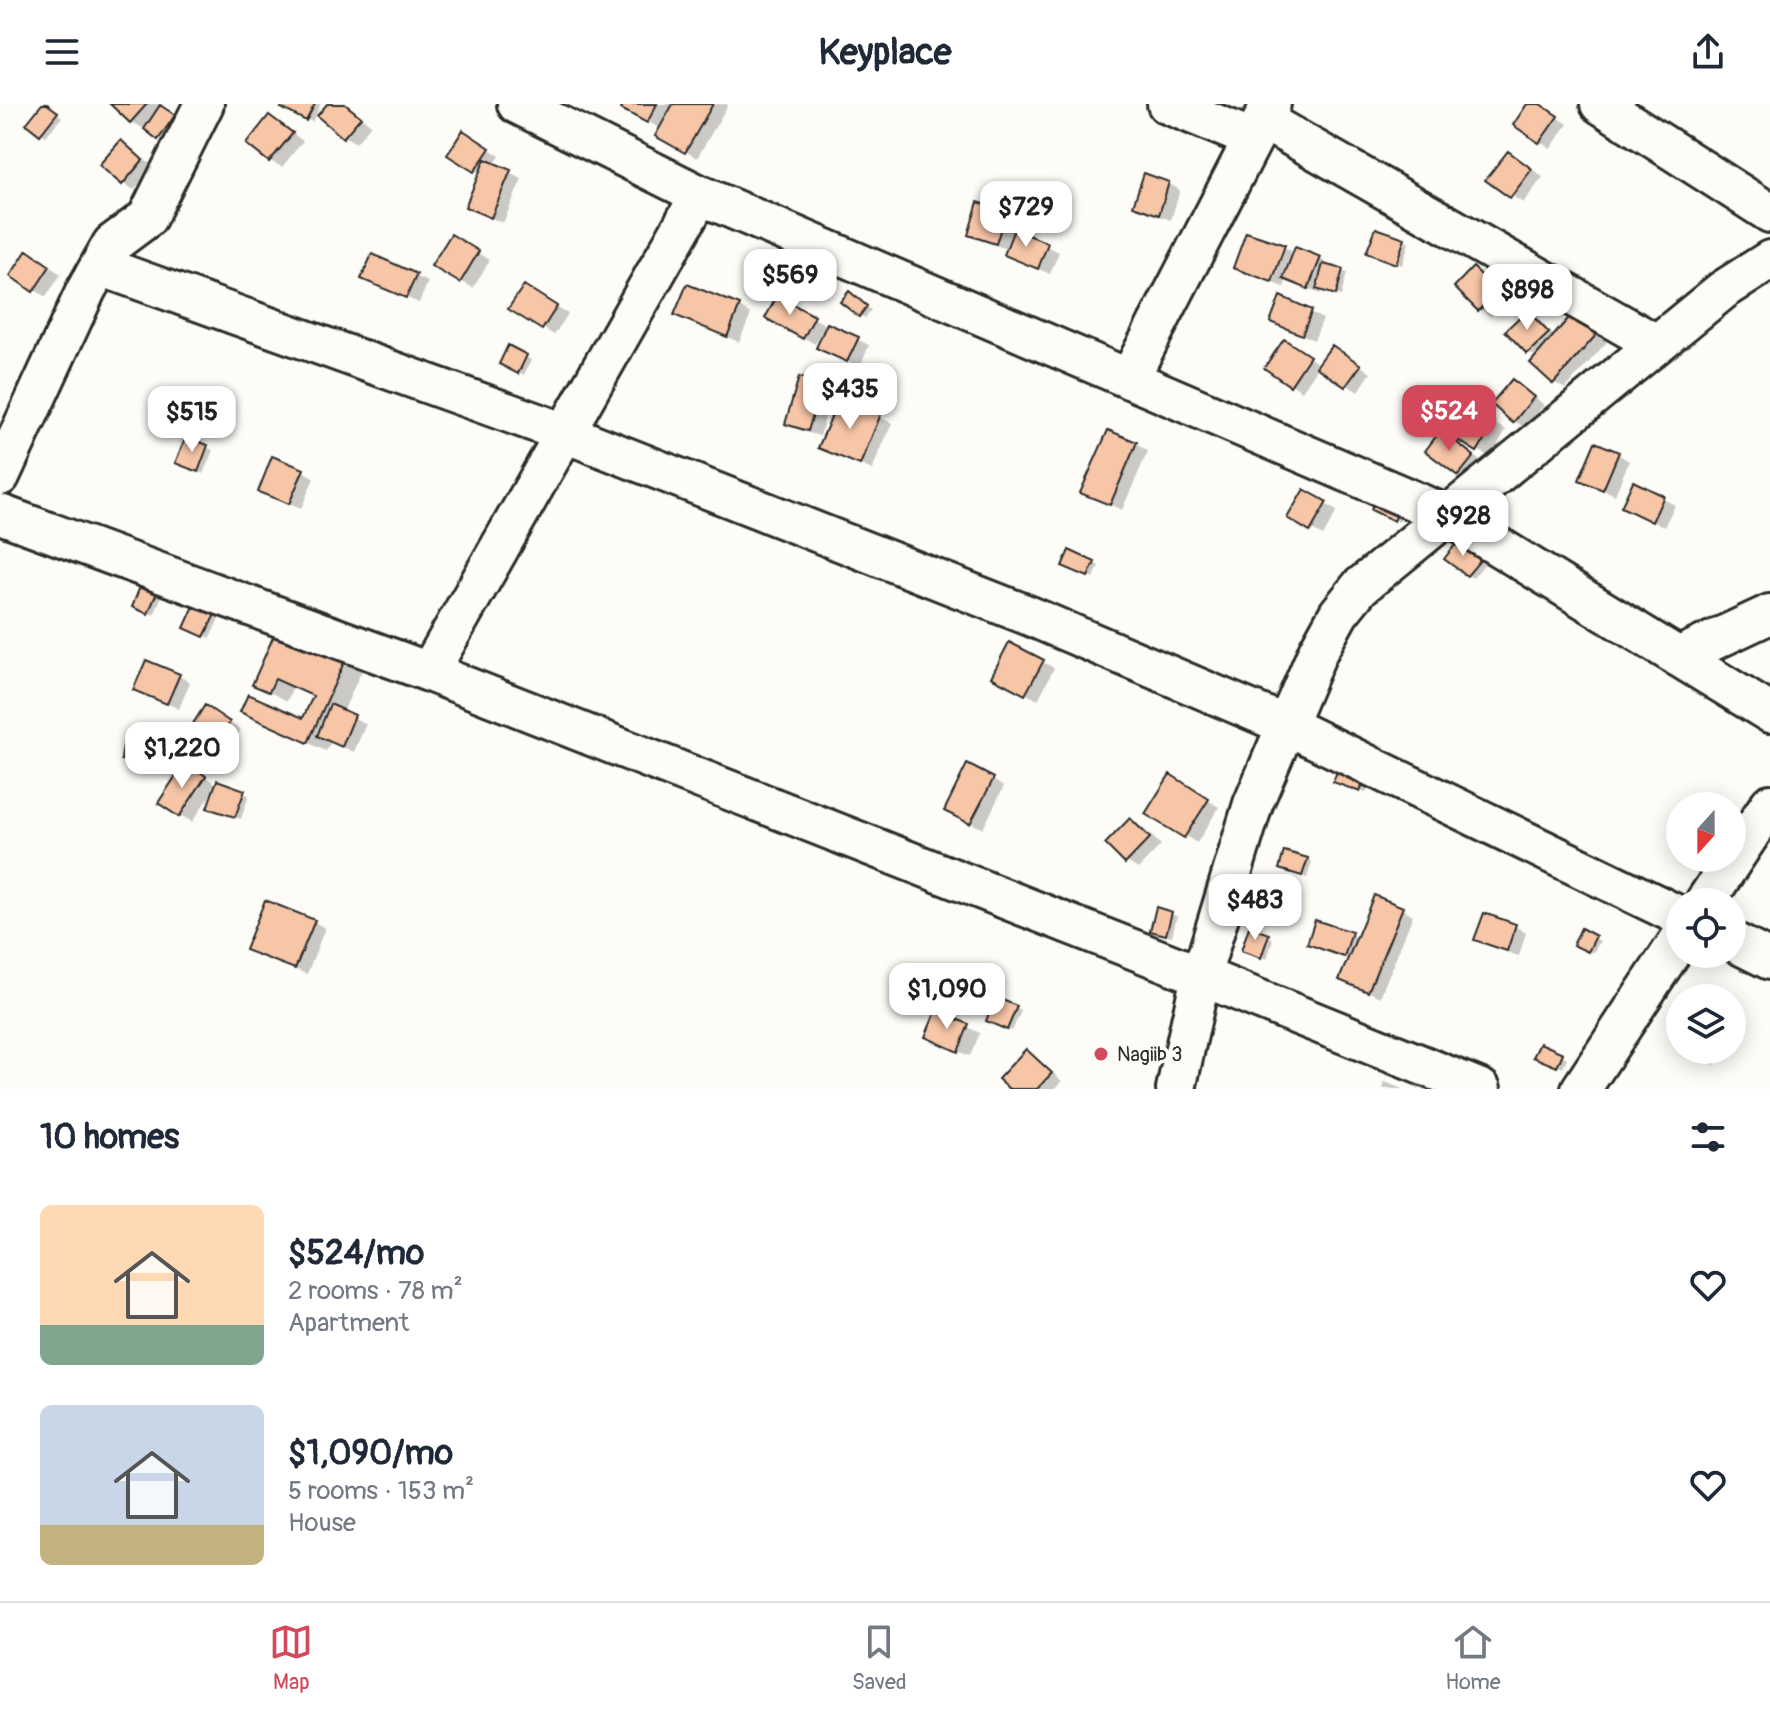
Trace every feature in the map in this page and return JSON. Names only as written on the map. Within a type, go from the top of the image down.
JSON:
[{"type":"street","points":[[0,476],[86,290],[112,244],[147,218],[204,104]]},
{"type":"street","points":[[517,104],[700,195],[1447,515],[1770,713]]},
{"type":"street","points":[[1167,104],[1262,121],[1656,344]]},
{"type":"street","points":[[1600,104],[1770,213]]},
{"type":"street","points":[[1129,379],[1262,121]]},
{"type":"street","points":[[429,672],[700,195]]},
{"type":"street","points":[[1182,1086],[1201,976],[1253,804],[1318,651],[1339,613],[1360,587],[1447,515],[1723,290],[1770,260]]},
{"type":"street","points":[[100,266],[565,433],[1030,616],[1286,725],[1666,909]]},
{"type":"street","points":[[0,514],[429,672],[1481,1089]]},
{"type":"street","points":[[1678,657],[1770,614]]},
{"type":"street","points":[[1714,888],[1770,804]]},
{"type":"street","points":[[1746,948],[1770,960]]},
{"type":"street","points":[[1581,1089],[1666,960]]},
{"type":"building","points":[[42,104],[58,112],[40,135],[26,124]]},
{"type":"building","points":[[110,104],[147,104],[130,123]]},
{"type":"building","points":[[284,104],[315,104],[306,121],[281,108]]},
{"type":"building","points":[[327,104],[345,104],[361,117],[343,138],[317,116]]},
{"type":"building","points":[[624,104],[657,104],[647,123],[621,109]]},
{"type":"building","points":[[673,104],[713,104],[685,153],[655,136]]},
{"type":"building","points":[[1527,104],[1540,104],[1558,116],[1539,143],[1513,125]]},
{"type":"building","points":[[160,105],[175,115],[158,140],[144,129]]},
{"type":"building","points":[[269,115],[293,133],[269,162],[246,144]]},
{"type":"building","points":[[463,130],[490,148],[474,172],[447,155]]},
{"type":"building","points":[[121,140],[143,160],[122,185],[99,165]]},
{"type":"building","points":[[1508,151],[1532,169],[1510,198],[1485,180]]},
{"type":"building","points":[[485,159],[511,170],[491,218],[465,207]]},
{"type":"building","points":[[1144,173],[1169,182],[1159,215],[1133,206]]},
{"type":"building","points":[[978,202],[1006,211],[996,244],[968,235]]},
{"type":"building","points":[[1376,228],[1405,238],[1396,264],[1366,253]]},
{"type":"building","points":[[1014,229],[1048,243],[1038,269],[1004,255]]},
{"type":"building","points":[[1246,232],[1285,245],[1272,282],[1233,268]]},
{"type":"building","points":[[451,234],[479,251],[460,283],[431,266]]},
{"type":"building","points":[[1295,247],[1321,257],[1308,289],[1283,279]]},
{"type":"building","points":[[27,250],[50,266],[33,292],[10,276]]},
{"type":"building","points":[[372,254],[417,274],[406,298],[361,279]]},
{"type":"building","points":[[1323,264],[1343,269],[1336,295],[1316,289]]},
{"type":"building","points":[[1473,267],[1498,291],[1478,311],[1454,287]]},
{"type":"building","points":[[687,284],[740,305],[727,337],[674,315]]},
{"type":"building","points":[[524,285],[557,306],[542,330],[508,309]]},
{"type":"building","points":[[849,291],[867,306],[859,317],[840,302]]},
{"type":"building","points":[[777,296],[815,316],[803,339],[765,318]]},
{"type":"building","points":[[1280,296],[1312,310],[1302,335],[1270,322]]},
{"type":"building","points":[[1527,310],[1549,333],[1527,354],[1505,331]]},
{"type":"building","points":[[1573,313],[1597,334],[1553,384],[1530,363]]},
{"type":"building","points":[[827,323],[859,337],[847,362],[816,348]]},
{"type":"building","points":[[1284,339],[1310,356],[1290,386],[1264,368]]},
{"type":"building","points":[[508,345],[527,355],[518,374],[499,364]]},
{"type":"building","points":[[1332,345],[1361,365],[1345,387],[1316,367]]},
{"type":"building","points":[[799,377],[822,384],[808,431],[785,424]]},
{"type":"building","points":[[1512,379],[1534,397],[1513,423],[1491,404]]},
{"type":"building","points":[[840,396],[881,414],[860,465],[818,448]]},
{"type":"building","points":[[1458,400],[1495,422],[1477,452],[1440,429]]},
{"type":"building","points":[[1108,430],[1137,442],[1110,505],[1080,493]]},
{"type":"building","points":[[1441,430],[1474,456],[1458,476],[1425,451]]},
{"type":"building","points":[[186,437],[208,445],[198,472],[175,463]]},
{"type":"building","points":[[1595,442],[1619,452],[1603,490],[1579,480]]},
{"type":"building","points":[[272,456],[304,469],[289,504],[258,492]]},
{"type":"building","points":[[1633,481],[1664,496],[1652,522],[1621,507]]},
{"type":"building","points":[[1304,489],[1327,502],[1310,532],[1287,518]]},
{"type":"building","points":[[1378,494],[1401,505],[1394,521],[1371,510]]},
{"type":"building","points":[[1459,540],[1482,558],[1467,576],[1444,559]]},
{"type":"building","points":[[1069,550],[1095,562],[1088,577],[1062,566]]},
{"type":"building","points":[[146,571],[163,578],[148,614],[132,607]]},
{"type":"building","points":[[198,597],[219,606],[204,637],[184,628]]},
{"type":"building","points":[[277,628],[346,658],[308,743],[240,712],[248,694],[303,718],[313,696],[275,679],[269,692],[252,685]]},
{"type":"building","points":[[1009,642],[1044,660],[1025,695],[991,677]]},
{"type":"building","points":[[146,660],[180,674],[167,704],[133,690]]},
{"type":"building","points":[[330,704],[355,715],[342,747],[317,736]]},
{"type":"building","points":[[205,705],[230,722],[212,750],[187,733]]},
{"type":"building","points":[[123,746],[142,749],[140,763],[121,760]]},
{"type":"building","points":[[185,762],[206,776],[179,817],[158,803]]},
{"type":"building","points":[[967,764],[994,778],[970,824],[944,811]]},
{"type":"building","points":[[1339,766],[1366,776],[1360,792],[1333,782]]},
{"type":"building","points":[[1170,774],[1209,799],[1184,838],[1145,814]]},
{"type":"building","points":[[217,780],[245,790],[235,817],[207,808]]},
{"type":"building","points":[[1130,818],[1150,838],[1125,864],[1105,844]]},
{"type":"building","points":[[1284,851],[1308,858],[1302,876],[1279,869]]},
{"type":"building","points":[[1374,895],[1403,907],[1368,992],[1339,980]]},
{"type":"building","points":[[265,900],[315,920],[295,969],[245,950]]},
{"type":"building","points":[[1156,907],[1172,912],[1166,935],[1150,931]]},
{"type":"building","points":[[1484,913],[1516,924],[1507,951],[1474,940]]},
{"type":"building","points":[[1315,920],[1352,932],[1344,957],[1307,944]]},
{"type":"building","points":[[1249,927],[1269,934],[1261,958],[1241,951]]},
{"type":"building","points":[[1581,928],[1596,936],[1588,952],[1573,945]]},
{"type":"building","points":[[995,997],[1017,1006],[1007,1030],[986,1021]]},
{"type":"building","points":[[936,1011],[969,1024],[958,1052],[925,1037]]},
{"type":"building","points":[[1540,1043],[1563,1053],[1557,1067],[1533,1057]]},
{"type":"building","points":[[1026,1049],[1052,1073],[1037,1089],[1009,1089],[998,1079]]},
{"type":"place","name":"Nagiib 3","points":[[1101,1054]]}]
